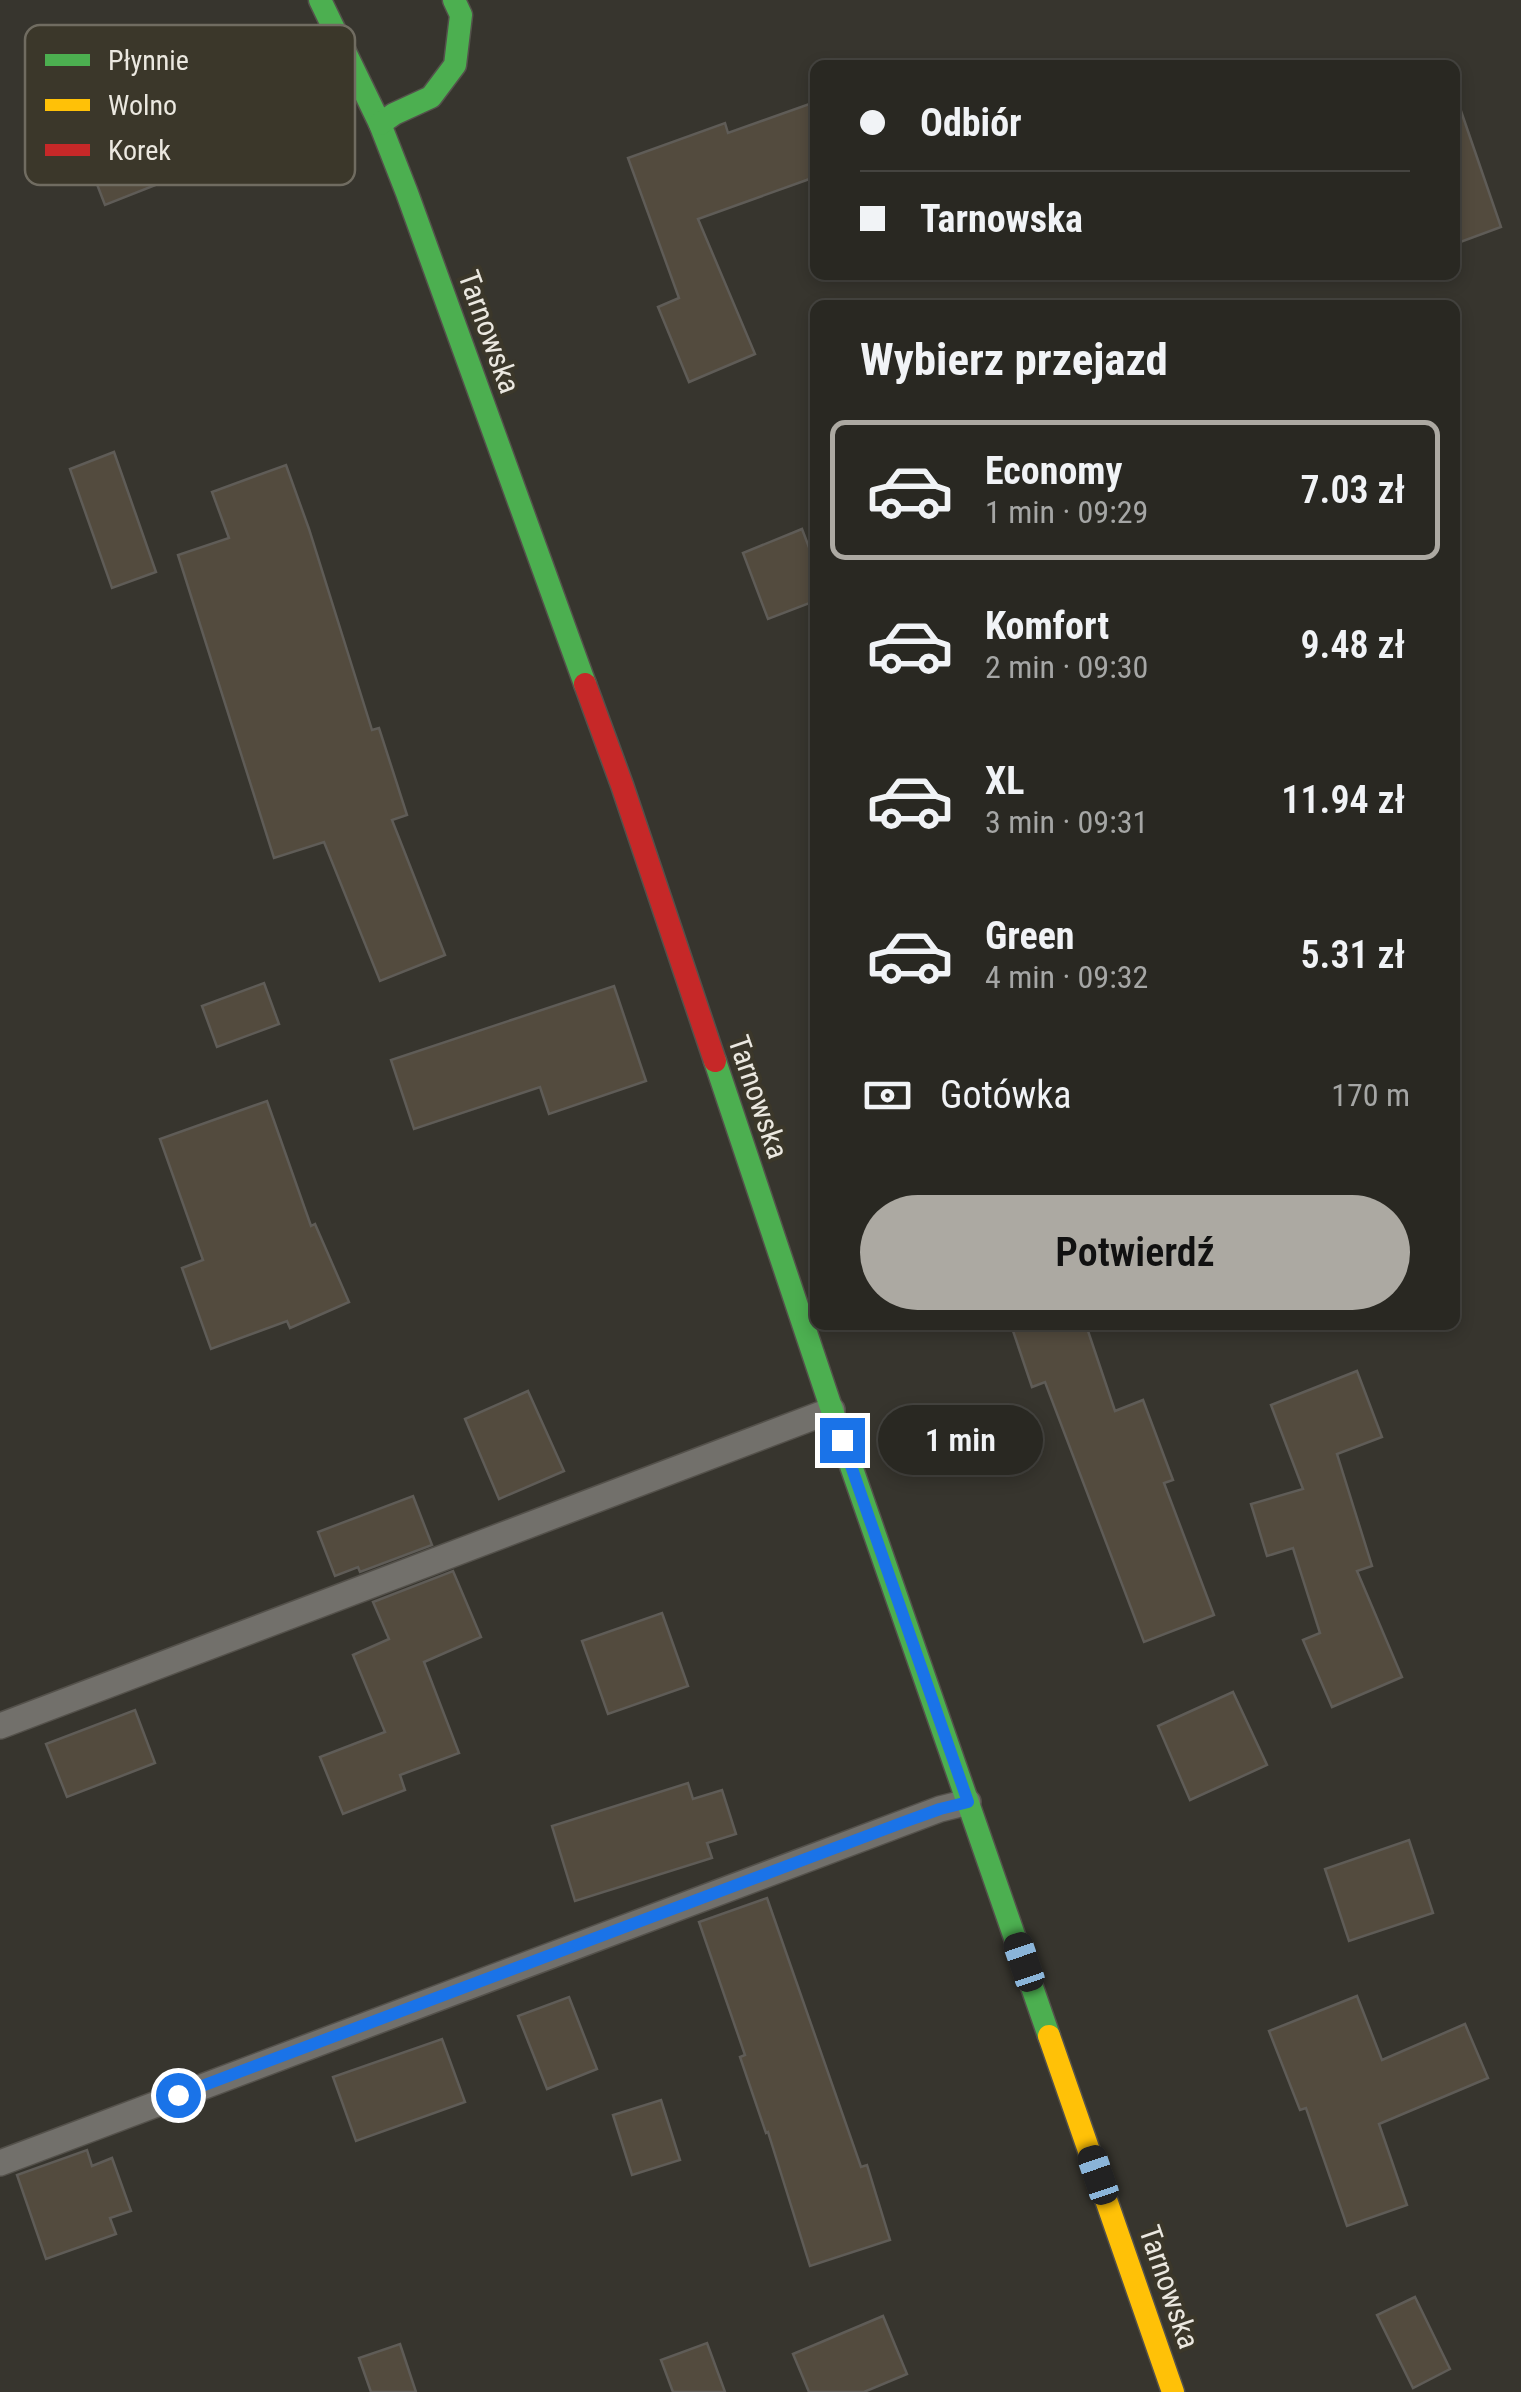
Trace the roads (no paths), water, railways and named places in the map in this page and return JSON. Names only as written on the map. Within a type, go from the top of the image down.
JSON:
[{"type":"street","name":"Tarnowska","points":[[320,0],[332,25]]},
{"type":"street","points":[[380,124],[430,97],[454,65],[460,15],[454,0]]},
{"type":"street","name":"Tarnowska","points":[[355,72],[380,124],[622,785],[832,1410],[1174,2392]]},
{"type":"lane","points":[[0,1726],[832,1410]]},
{"type":"lane","points":[[0,2163],[904,1822],[968,1802]]}]
